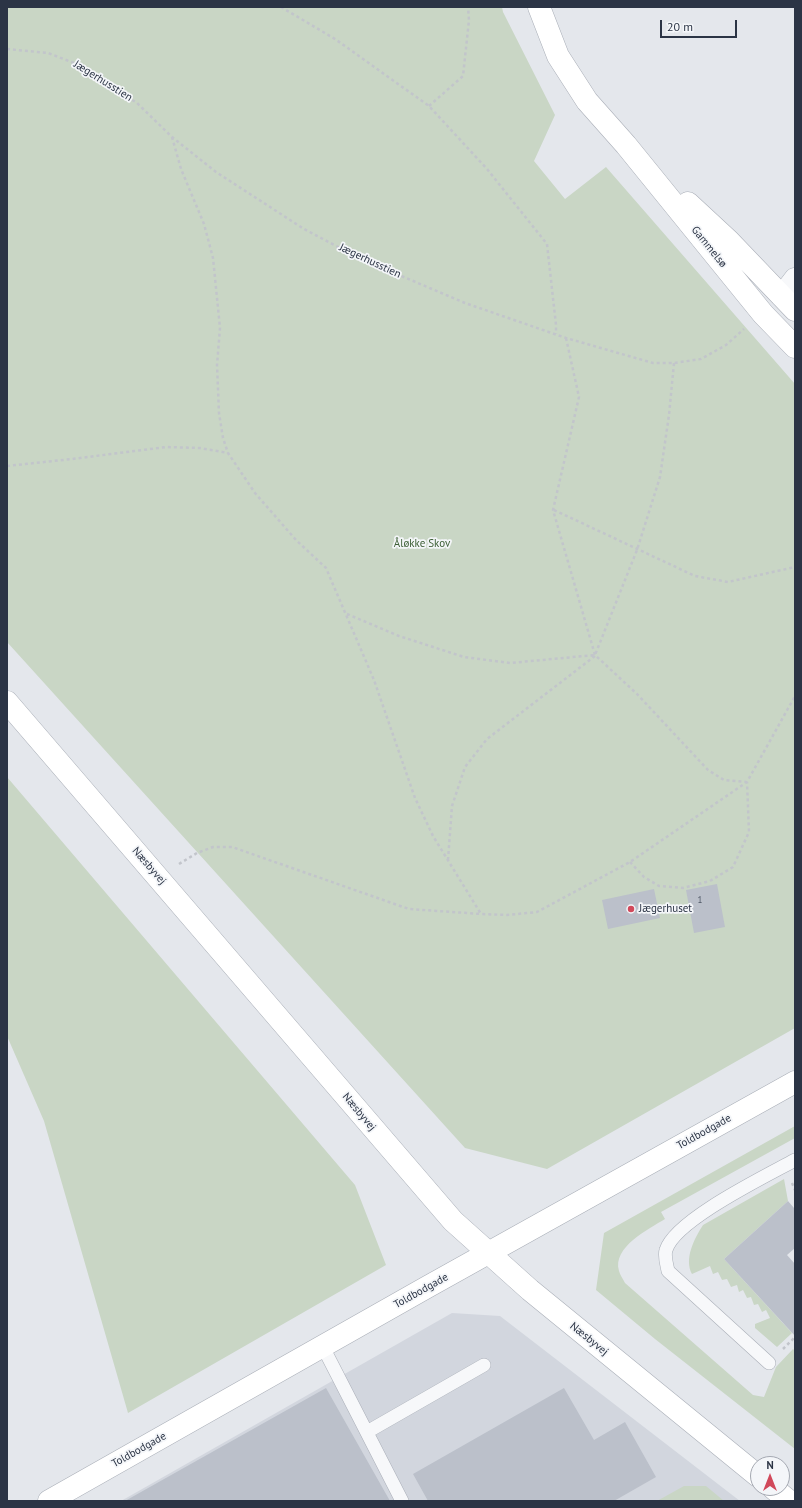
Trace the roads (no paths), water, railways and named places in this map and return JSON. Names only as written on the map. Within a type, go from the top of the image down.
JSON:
[{"type":"street","name":"Gammelsø","points":[[539,7],[558,56],[587,101],[626,145],[763,314],[795,347]]},
{"type":"street","name":"Gammelsø","points":[[626,145],[729,241],[788,303]]},
{"type":"street","points":[[788,303],[795,279]]},
{"type":"street","name":"Næsbyvej","points":[[7,702],[454,1221],[530,1290],[750,1470]]},
{"type":"street","name":"Toldbodgade","points":[[49,1501],[488,1253],[795,1082]]},
{"type":"lane","points":[[769,1363],[668,1271],[666,1251],[672,1238],[699,1214],[795,1160]]},
{"type":"lane","points":[[323,1347],[402,1501]]},
{"type":"lane","points":[[367,1432],[484,1365]]},
{"type":"place","name":"Jægerhuset","points":[[631,909]]},
{"type":"park label","name":"Åløkke Skov","points":[[422,544]]}]
